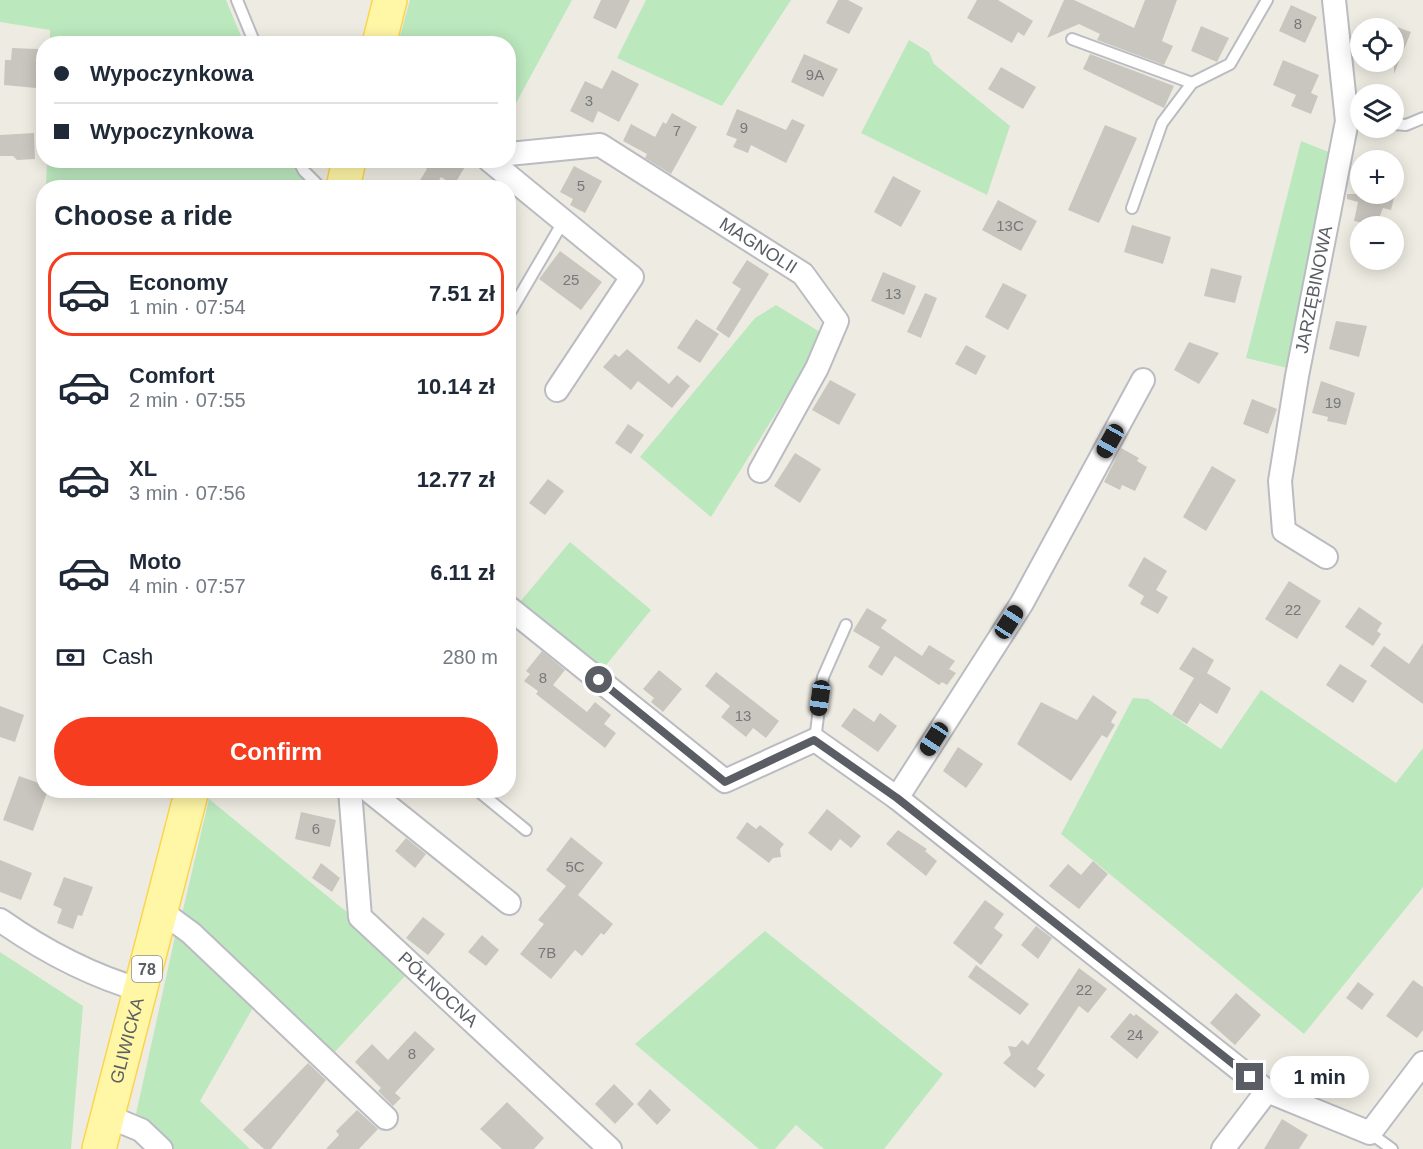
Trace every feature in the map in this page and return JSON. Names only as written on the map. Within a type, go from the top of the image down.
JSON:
[{"type":"main road","points":[[381,36],[390,0]]},
{"type":"main road","name":"GLIWICKA","points":[[99,1149],[190,798]]},
{"type":"street","name":"JARZĘBINOWA","points":[[1334,0],[1350,98]]},
{"type":"street","name":"JARZĘBINOWA","points":[[1326,557],[1284,531],[1280,481],[1297,376],[1350,138]]},
{"type":"street","name":"MAGNOLII","points":[[516,153],[600,145],[802,274],[837,321],[817,368],[760,471]]},
{"type":"street","points":[[499,168],[513,180]]},
{"type":"street","points":[[516,183],[632,277],[557,390]]},
{"type":"street","points":[[897,798],[1022,603],[1143,380]]},
{"type":"street","points":[[516,613],[725,782],[814,740],[897,798],[1267,1091],[1370,1133],[1423,1063]]},
{"type":"street","name":"PÓŁNOCNA","points":[[351,798],[360,916],[610,1149]]},
{"type":"street","points":[[378,798],[509,903]]},
{"type":"street","points":[[161,911],[191,933],[386,1119]]},
{"type":"street","points":[[0,920],[46,951],[80,969],[141,990]]},
{"type":"street","points":[[1223,1149],[1267,1091]]},
{"type":"street","points":[[107,1116],[141,1130],[161,1149]]},
{"type":"lane","points":[[237,0],[252,36]]},
{"type":"lane","points":[[1132,208],[1162,123],[1192,83],[1230,64],[1267,0]]},
{"type":"lane","points":[[1072,39],[1192,83]]},
{"type":"lane","points":[[1404,125],[1423,118]]},
{"type":"lane","points":[[302,168],[313,180]]},
{"type":"lane","points":[[516,302],[563,222]]},
{"type":"lane","points":[[814,740],[823,677],[846,625]]},
{"type":"lane","points":[[487,798],[526,830]]},
{"type":"lane","points":[[1370,1133],[1392,1149]]},
{"type":"green space","points":[[0,0],[226,0],[241,36],[50,36],[50,30],[0,22]]},
{"type":"green space","points":[[410,0],[572,0],[516,103],[516,36],[400,36]]},
{"type":"green space","points":[[646,0],[791,0],[722,106],[617,58]]},
{"type":"green space","points":[[909,40],[929,52],[934,64],[1010,126],[987,195],[861,133]]},
{"type":"green space","points":[[1301,141],[1331,153],[1291,369],[1246,358]]},
{"type":"green space","points":[[47,168],[300,168],[306,180],[46,180]]},
{"type":"green space","points":[[776,305],[825,335],[711,517],[640,457],[755,318]]},
{"type":"green space","points":[[570,542],[651,610],[602,670],[520,602]]},
{"type":"green space","points":[[1261,690],[1396,783],[1423,748],[1423,887],[1304,1034],[1061,834],[1133,698],[1148,699],[1221,749]]},
{"type":"green space","points":[[209,799],[348,913],[406,975],[331,1056],[182,914]]},
{"type":"green space","points":[[765,931],[943,1074],[884,1149],[824,1149],[796,1125],[775,1149],[759,1149],[635,1044]]},
{"type":"green space","points":[[176,932],[255,1004],[200,1101],[250,1149],[174,1149],[136,1114]]},
{"type":"green space","points":[[0,952],[83,1006],[71,1149],[0,1149]]},
{"type":"building","points":[[601,0],[630,0],[616,29],[593,18]]},
{"type":"building","points":[[838,0],[848,0],[863,8],[849,34],[826,23]]},
{"type":"building","points":[[977,0],[998,0],[1033,21],[1024,36],[1018,32],[1012,43],[967,18]]},
{"type":"building","points":[[1064,0],[1074,0],[1134,28],[1145,0],[1177,0],[1162,41],[1173,46],[1164,65],[1097,40],[1100,34],[1079,24],[1047,38]]},
{"type":"building","points":[[1291,5],[1317,17],[1305,43],[1279,31]]},
{"type":"building","points":[[1201,26],[1229,38],[1217,62],[1191,51]]},
{"type":"building","points":[[1404,30],[1411,32],[1404,49]]},
{"type":"building","points":[[12,48],[36,49],[36,88],[4,85],[5,60],[11,60]]},
{"type":"building","points":[[804,54],[838,69],[823,97],[791,82]]},
{"type":"building","points":[[1090,54],[1174,86],[1164,108],[1083,69]]},
{"type":"building","points":[[1283,60],[1319,75],[1311,93],[1318,96],[1311,114],[1291,106],[1296,95],[1273,85]]},
{"type":"building","points":[[1001,67],[1036,87],[1023,109],[988,89]]},
{"type":"building","points":[[612,70],[639,84],[619,122],[598,111],[593,123],[570,111],[585,81],[602,89]]},
{"type":"building","points":[[737,109],[786,130],[792,119],[805,125],[786,163],[751,145],[748,153],[733,147],[737,139],[726,135]]},
{"type":"building","points":[[672,113],[697,127],[671,174],[645,158],[647,154],[623,141],[631,124],[655,137],[663,122],[666,124]]},
{"type":"building","points":[[1105,125],[1137,138],[1099,223],[1068,210]]},
{"type":"building","points":[[34,133],[35,159],[17,160],[13,156],[0,156],[0,135]]},
{"type":"building","points":[[574,166],[602,181],[585,213],[570,205],[573,199],[560,192]]},
{"type":"building","points":[[464,168],[457,180],[446,180],[441,177],[439,180],[420,180],[427,169]]},
{"type":"building","points":[[893,176],[921,191],[901,227],[874,212]]},
{"type":"building","points":[[998,200],[1037,221],[1021,251],[982,230]]},
{"type":"building","points":[[1358,204],[1392,204],[1391,210],[1383,208],[1380,216],[1355,216]]},
{"type":"building","points":[[1132,225],[1171,237],[1163,264],[1124,252]]},
{"type":"building","points":[[560,251],[602,282],[581,310],[539,279]]},
{"type":"building","points":[[747,260],[769,274],[729,338],[716,329],[741,289],[732,283]]},
{"type":"building","points":[[1211,268],[1242,276],[1235,303],[1204,296]]},
{"type":"building","points":[[883,272],[916,286],[904,315],[871,301]]},
{"type":"building","points":[[1003,283],[1027,295],[1008,330],[985,317]]},
{"type":"building","points":[[925,293],[937,298],[921,338],[907,332]]},
{"type":"building","points":[[696,319],[719,334],[700,363],[677,348]]},
{"type":"building","points":[[1336,321],[1367,326],[1359,357],[1329,349]]},
{"type":"building","points":[[1189,342],[1219,353],[1199,384],[1174,370]]},
{"type":"building","points":[[966,345],[986,356],[976,375],[955,364]]},
{"type":"building","points":[[627,349],[669,384],[677,375],[690,386],[672,408],[638,381],[631,390],[603,367],[615,354],[619,357]]},
{"type":"building","points":[[830,380],[856,394],[839,425],[812,410]]},
{"type":"building","points":[[1321,381],[1355,393],[1346,425],[1327,421],[1328,417],[1312,413]]},
{"type":"building","points":[[1252,399],[1277,409],[1268,434],[1243,424]]},
{"type":"building","points":[[628,424],[644,435],[631,454],[615,443]]},
{"type":"building","points":[[1121,448],[1139,458],[1137,461],[1147,467],[1135,491],[1122,485],[1120,490],[1104,482]]},
{"type":"building","points":[[795,453],[821,469],[800,503],[774,486]]},
{"type":"building","points":[[1212,466],[1236,480],[1206,531],[1183,517]]},
{"type":"building","points":[[548,479],[564,491],[545,515],[529,503]]},
{"type":"building","points":[[1144,557],[1167,571],[1156,590],[1168,597],[1158,614],[1140,604],[1144,596],[1128,586]]},
{"type":"building","points":[[1289,581],[1321,601],[1297,639],[1265,619]]},
{"type":"building","points":[[1359,607],[1382,623],[1377,631],[1381,634],[1373,646],[1345,627]]},
{"type":"building","points":[[867,608],[887,620],[881,628],[922,656],[929,645],[955,661],[949,669],[956,673],[947,685],[942,682],[939,685],[895,656],[882,676],[868,667],[880,647],[853,631]]},
{"type":"building","points":[[1423,643],[1423,704],[1370,666],[1384,646],[1409,664]]},
{"type":"building","points":[[1193,647],[1214,660],[1207,673],[1231,688],[1217,714],[1200,703],[1187,724],[1172,715],[1194,678],[1179,669]]},
{"type":"building","points":[[542,651],[565,670],[553,685],[587,712],[595,702],[611,715],[604,724],[616,733],[605,748],[536,694],[538,691],[524,681],[530,674],[526,671]]},
{"type":"building","points":[[1340,664],[1367,681],[1353,703],[1326,685]]},
{"type":"building","points":[[659,670],[682,689],[663,712],[651,702],[654,698],[643,689]]},
{"type":"building","points":[[716,672],[779,721],[766,738],[753,728],[746,737],[721,717],[730,706],[705,686]]},
{"type":"building","points":[[1093,695],[1117,712],[1111,722],[1115,725],[1107,738],[1102,735],[1071,781],[1017,744],[1041,702],[1077,720]]},
{"type":"building","points":[[0,706],[24,715],[15,742],[0,737]]},
{"type":"building","points":[[854,708],[874,722],[880,713],[897,726],[878,752],[841,726]]},
{"type":"building","points":[[958,747],[983,764],[966,788],[943,771]]},
{"type":"building","points":[[19,776],[36,782],[36,798],[45,798],[33,831],[3,820]]},
{"type":"building","points":[[827,809],[861,836],[851,848],[840,839],[831,851],[808,833]]},
{"type":"building","points":[[301,812],[336,820],[330,847],[295,839]]},
{"type":"building","points":[[747,822],[756,829],[760,825],[784,844],[780,849],[781,857],[773,858],[769,863],[736,838]]},
{"type":"building","points":[[898,830],[927,849],[925,851],[937,861],[926,876],[886,844]]},
{"type":"building","points":[[571,837],[603,863],[578,895],[613,924],[604,935],[601,933],[582,956],[575,950],[551,979],[520,954],[544,924],[538,920],[566,886],[546,870]]},
{"type":"building","points":[[406,838],[426,854],[415,868],[395,851]]},
{"type":"building","points":[[0,860],[32,873],[21,900],[0,892]]},
{"type":"building","points":[[1093,861],[1108,874],[1079,909],[1049,886],[1068,864],[1081,875]]},
{"type":"building","points":[[321,863],[340,878],[332,892],[312,878]]},
{"type":"building","points":[[64,877],[93,887],[82,916],[78,915],[73,929],[57,923],[62,909],[53,905]]},
{"type":"building","points":[[985,900],[1004,914],[994,928],[1003,935],[981,965],[953,943]]},
{"type":"building","points":[[423,917],[445,934],[428,955],[406,938]]},
{"type":"building","points":[[1036,926],[1052,938],[1038,959],[1021,945]]},
{"type":"building","points":[[482,935],[499,950],[486,966],[468,952]]},
{"type":"building","points":[[976,965],[1029,1004],[1020,1015],[968,977]]},
{"type":"building","points":[[1079,968],[1107,989],[1088,1013],[1079,1006],[1037,1069],[1045,1075],[1035,1088],[1003,1063],[1011,1055],[1008,1046],[1016,1047],[1022,1040],[1028,1045]]},
{"type":"building","points":[[1413,980],[1423,987],[1423,1030],[1417,1038],[1386,1016]]},
{"type":"building","points":[[1358,982],[1374,994],[1362,1010],[1346,998]]},
{"type":"building","points":[[1236,993],[1261,1015],[1235,1045],[1210,1023]]},
{"type":"building","points":[[1130,1013],[1134,1016],[1136,1014],[1159,1032],[1137,1059],[1110,1037]]},
{"type":"building","points":[[415,1031],[435,1049],[395,1093],[401,1098],[393,1106],[378,1091],[381,1088],[355,1062],[372,1044],[388,1060]]},
{"type":"building","points":[[308,1063],[326,1080],[271,1149],[264,1149],[243,1130]]},
{"type":"building","points":[[614,1084],[634,1104],[615,1124],[595,1104]]},
{"type":"building","points":[[650,1089],[671,1110],[657,1125],[637,1104]]},
{"type":"building","points":[[507,1102],[544,1138],[534,1149],[502,1149],[480,1129]]},
{"type":"building","points":[[357,1110],[378,1129],[359,1149],[326,1149],[339,1135],[336,1131]]},
{"type":"building","points":[[1282,1119],[1308,1135],[1299,1149],[1264,1149]]},
{"type":"route","points":[[599,680],[725,782],[814,740],[897,798],[1250,1077]]}]
